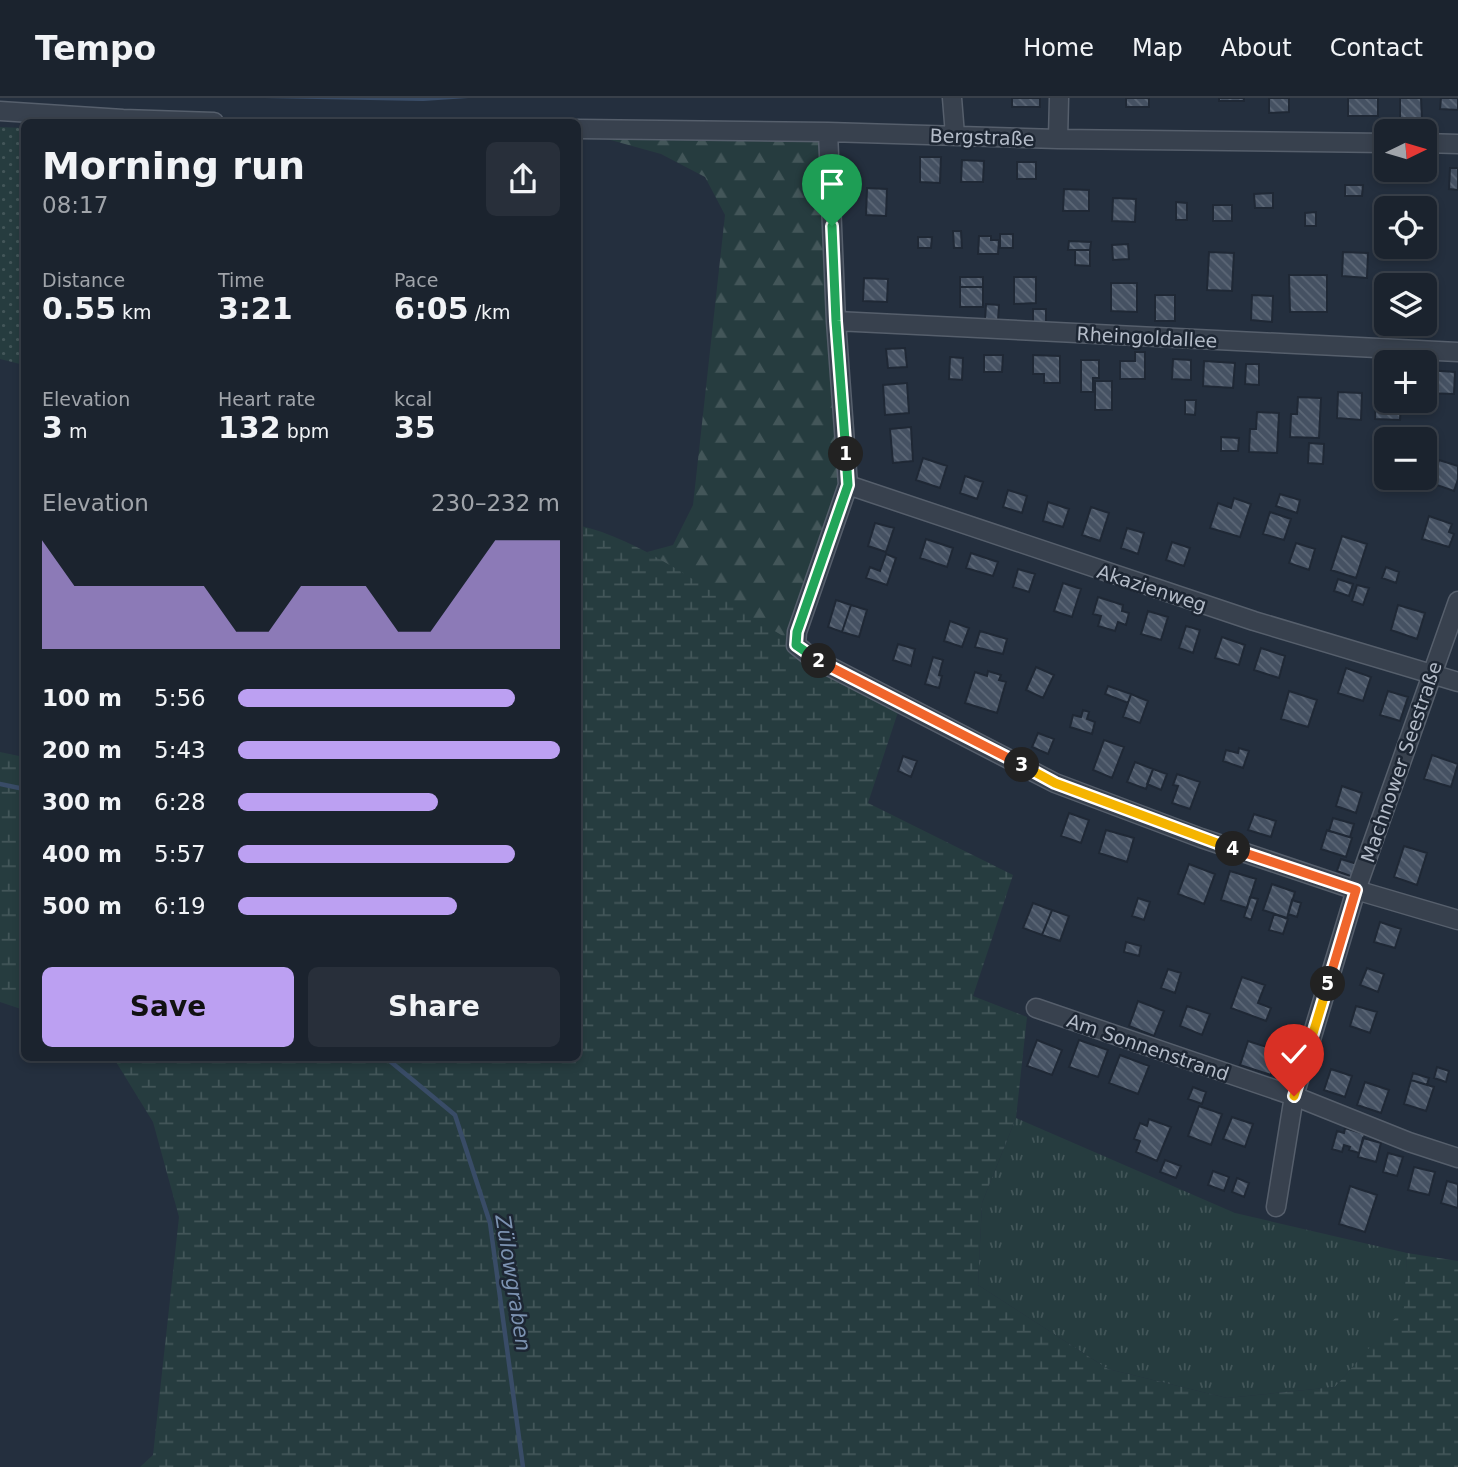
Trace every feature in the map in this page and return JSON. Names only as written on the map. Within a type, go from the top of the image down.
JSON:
[{"type":"street","points":[[951,98],[954,135]]},
{"type":"street","points":[[1058,139],[1059,98]]},
{"type":"street","points":[[0,111],[156,119]]},
{"type":"street","name":"Bergstraße","points":[[581,130],[1374,143]]},
{"type":"street","points":[[828,132],[836,321],[848,485],[797,632],[796,645],[811,657],[1055,783],[1201,838],[1356,890],[1458,920]]},
{"type":"street","points":[[1437,143],[1458,144]]},
{"type":"street","name":"Rheingoldallee","points":[[836,321],[1458,352]]},
{"type":"street","name":"Akazienweg","points":[[848,485],[1254,621],[1458,682]]},
{"type":"street","name":"Machnower Seestraße","points":[[1276,1207],[1294,1096],[1356,890],[1458,601]]},
{"type":"street","name":"Am Sonnenstrand","points":[[1036,1008],[1294,1096],[1409,1142],[1458,1158]]},
{"type":"green space","points":[[0,127],[21,128],[21,364],[0,359]]},
{"type":"green space","points":[[581,131],[828,132],[848,485],[796,645],[647,552],[673,545],[693,505],[725,215],[705,177],[661,154]]},
{"type":"green space","points":[[581,526],[646,552],[789,640],[901,703],[868,803],[1013,875],[973,996],[1027,1017],[1016,1118],[982,1203],[978,1285],[1108,1369],[1227,1398],[1335,1387],[1404,1308],[1407,1253],[1458,1261],[1458,1467],[140,1467],[153,1455],[179,1217],[153,1122],[115,1061],[581,1061]]},
{"type":"green space","points":[[0,752],[21,756],[21,1009],[0,1002]]},
{"type":"green space","points":[[1016,1118],[1235,1213],[1407,1253],[1405,1308],[1335,1387],[1227,1398],[1108,1369],[978,1285],[982,1203]]},
{"type":"water","points":[[265,98],[468,98],[423,101]]},
{"type":"building","points":[[1012,98],[1040,98],[1040,107],[1012,107]]},
{"type":"building","points":[[1126,98],[1149,98],[1149,107],[1126,107]]},
{"type":"building","points":[[1219,98],[1244,98],[1244,101],[1219,101]]},
{"type":"building","points":[[1269,98],[1289,98],[1289,112],[1269,113]]},
{"type":"building","points":[[1348,98],[1378,98],[1378,116],[1348,116]]},
{"type":"building","points":[[1400,98],[1421,98],[1422,119],[1400,119]]},
{"type":"building","points":[[1441,98],[1458,98],[1458,110],[1440,109]]},
{"type":"building","points":[[920,157],[941,157],[940,183],[920,182]]},
{"type":"building","points":[[962,160],[984,161],[983,182],[961,182]]},
{"type":"building","points":[[1017,162],[1036,162],[1036,179],[1017,179]]},
{"type":"building","points":[[1450,168],[1458,168],[1458,190],[1449,189]]},
{"type":"building","points":[[1345,185],[1363,185],[1362,196],[1345,196]]},
{"type":"building","points":[[867,188],[887,189],[886,216],[866,215]]},
{"type":"building","points":[[1064,189],[1089,190],[1089,211],[1063,211]]},
{"type":"building","points":[[1273,193],[1273,208],[1255,208],[1254,194]]},
{"type":"building","points":[[1113,198],[1136,199],[1135,222],[1112,221]]},
{"type":"building","points":[[1176,202],[1187,203],[1187,220],[1176,220]]},
{"type":"building","points":[[1213,205],[1232,205],[1232,221],[1213,221]]},
{"type":"building","points":[[1316,212],[1316,226],[1305,226],[1305,213]]},
{"type":"building","points":[[953,231],[961,231],[962,248],[954,248]]},
{"type":"building","points":[[1000,234],[1013,234],[1013,248],[1000,248]]},
{"type":"building","points":[[979,236],[991,236],[991,240],[999,240],[998,254],[978,254]]},
{"type":"building","points":[[918,237],[932,237],[931,248],[918,248]]},
{"type":"building","points":[[1069,241],[1091,242],[1090,250],[1068,250]]},
{"type":"building","points":[[1128,244],[1129,259],[1113,260],[1112,245]]},
{"type":"building","points":[[1075,250],[1090,250],[1090,266],[1075,265]]},
{"type":"building","points":[[1209,252],[1234,253],[1232,291],[1207,290]]},
{"type":"building","points":[[1343,252],[1368,253],[1367,278],[1342,276]]},
{"type":"building","points":[[1289,275],[1327,275],[1327,312],[1290,312]]},
{"type":"building","points":[[960,277],[983,277],[983,287],[960,287]]},
{"type":"building","points":[[1014,277],[1036,277],[1036,303],[1014,304]]},
{"type":"building","points":[[864,278],[888,279],[887,302],[863,301]]},
{"type":"building","points":[[1111,283],[1137,283],[1137,312],[1111,311]]},
{"type":"building","points":[[960,287],[983,287],[983,307],[960,307]]},
{"type":"building","points":[[1155,295],[1175,295],[1175,321],[1155,321]]},
{"type":"building","points":[[1252,295],[1273,296],[1272,322],[1251,320]]},
{"type":"building","points":[[986,304],[999,305],[998,321],[985,320]]},
{"type":"building","points":[[1033,309],[1046,309],[1046,322],[1033,322]]},
{"type":"building","points":[[905,348],[907,367],[888,368],[886,349]]},
{"type":"building","points":[[1135,352],[1145,352],[1145,379],[1120,379],[1120,361],[1135,361]]},
{"type":"building","points":[[984,355],[1003,355],[1002,372],[984,372]]},
{"type":"building","points":[[1033,355],[1060,356],[1060,383],[1044,383],[1044,374],[1033,374]]},
{"type":"building","points":[[950,357],[963,358],[962,380],[949,379]]},
{"type":"building","points":[[1173,359],[1191,360],[1191,380],[1172,379]]},
{"type":"building","points":[[1081,360],[1099,360],[1099,378],[1093,378],[1093,392],[1081,392]]},
{"type":"building","points":[[1204,361],[1235,363],[1233,388],[1203,386]]},
{"type":"building","points":[[1246,364],[1259,364],[1259,385],[1245,384]]},
{"type":"building","points":[[1437,371],[1455,372],[1454,394],[1437,393]]},
{"type":"building","points":[[1095,381],[1112,381],[1112,410],[1095,410]]},
{"type":"building","points":[[907,383],[909,413],[885,415],[883,385]]},
{"type":"building","points":[[1338,392],[1362,393],[1361,420],[1337,418]]},
{"type":"building","points":[[1298,397],[1321,398],[1319,438],[1290,437],[1291,414],[1297,414]]},
{"type":"building","points":[[1185,400],[1196,400],[1195,415],[1185,414]]},
{"type":"building","points":[[1257,412],[1279,413],[1277,453],[1249,452],[1250,429],[1256,429]]},
{"type":"building","points":[[1375,413],[1400,413],[1400,420],[1375,419]]},
{"type":"building","points":[[911,427],[913,461],[893,463],[890,429]]},
{"type":"building","points":[[1221,437],[1239,438],[1238,451],[1221,451]]},
{"type":"building","points":[[1309,443],[1324,444],[1323,464],[1308,463]]},
{"type":"building","points":[[923,458],[947,466],[940,488],[916,480]]},
{"type":"building","points":[[1439,460],[1458,466],[1454,491],[1437,485]]},
{"type":"building","points":[[965,476],[983,482],[977,499],[960,493]]},
{"type":"building","points":[[1008,490],[1027,496],[1022,513],[1003,507]]},
{"type":"building","points":[[1280,494],[1300,500],[1297,513],[1276,506]]},
{"type":"building","points":[[1234,498],[1251,504],[1240,537],[1210,528],[1218,503],[1231,508]]},
{"type":"building","points":[[1048,502],[1069,509],[1063,527],[1043,521]]},
{"type":"building","points":[[1091,507],[1109,513],[1100,541],[1082,535]]},
{"type":"building","points":[[1270,512],[1291,519],[1284,540],[1263,534]]},
{"type":"building","points":[[1429,516],[1452,524],[1449,532],[1454,534],[1449,547],[1422,539]]},
{"type":"building","points":[[875,523],[894,528],[886,552],[868,546]]},
{"type":"building","points":[[1127,528],[1144,533],[1138,554],[1121,548]]},
{"type":"building","points":[[1342,536],[1367,544],[1356,578],[1331,570]]},
{"type":"building","points":[[926,539],[953,548],[947,567],[920,558]]},
{"type":"building","points":[[1172,542],[1190,548],[1184,566],[1166,560]]},
{"type":"building","points":[[1296,543],[1315,549],[1309,570],[1289,563]]},
{"type":"building","points":[[971,553],[998,562],[993,576],[966,568]]},
{"type":"building","points":[[886,554],[896,558],[887,585],[866,578],[870,567],[880,571]]},
{"type":"building","points":[[1386,567],[1399,572],[1396,583],[1382,578]]},
{"type":"building","points":[[1018,569],[1035,574],[1029,592],[1013,587]]},
{"type":"building","points":[[1338,579],[1353,584],[1349,596],[1334,591]]},
{"type":"building","points":[[1063,583],[1081,589],[1072,617],[1054,611]]},
{"type":"building","points":[[1357,585],[1369,588],[1363,605],[1352,601]]},
{"type":"building","points":[[1098,597],[1123,605],[1122,611],[1129,613],[1126,625],[1118,622],[1115,631],[1098,626],[1101,616],[1093,614]]},
{"type":"building","points":[[836,600],[851,605],[842,632],[828,627]]},
{"type":"building","points":[[851,605],[867,610],[859,637],[842,632]]},
{"type":"building","points":[[1398,605],[1425,613],[1417,639],[1391,630]]},
{"type":"building","points":[[1148,611],[1168,617],[1161,640],[1141,634]]},
{"type":"building","points":[[950,621],[969,628],[962,647],[944,641]]},
{"type":"building","points":[[1186,626],[1200,630],[1193,653],[1179,648]]},
{"type":"building","points":[[980,631],[1007,639],[1003,654],[975,647]]},
{"type":"building","points":[[1222,637],[1245,645],[1239,665],[1215,658]]},
{"type":"building","points":[[898,644],[915,649],[911,666],[893,660]]},
{"type":"building","points":[[1261,648],[1285,656],[1279,678],[1254,670]]},
{"type":"building","points":[[933,657],[943,660],[939,688],[925,684]]},
{"type":"building","points":[[1036,667],[1054,675],[1043,698],[1026,690]]},
{"type":"building","points":[[1346,668],[1371,677],[1363,701],[1338,693]]},
{"type":"building","points":[[988,671],[1001,675],[999,680],[1006,682],[997,713],[965,703],[975,672],[987,676]]},
{"type":"building","points":[[1108,686],[1131,694],[1128,703],[1105,694]]},
{"type":"building","points":[[1289,691],[1317,700],[1308,727],[1281,719]]},
{"type":"building","points":[[1388,691],[1408,697],[1400,721],[1380,715]]},
{"type":"building","points":[[1131,694],[1148,701],[1140,723],[1123,717]]},
{"type":"building","points":[[1083,710],[1089,712],[1087,719],[1095,722],[1092,734],[1070,727],[1073,715],[1081,717]]},
{"type":"building","points":[[1038,733],[1054,739],[1048,754],[1032,747]]},
{"type":"building","points":[[1104,740],[1124,747],[1112,778],[1093,770]]},
{"type":"building","points":[[1239,748],[1249,751],[1243,768],[1223,761],[1226,750],[1238,753]]},
{"type":"building","points":[[1432,755],[1458,764],[1451,787],[1424,779]]},
{"type":"building","points":[[903,756],[917,761],[911,777],[898,771]]},
{"type":"building","points":[[1135,762],[1153,769],[1146,789],[1127,782]]},
{"type":"building","points":[[1153,769],[1167,774],[1161,790],[1147,784]]},
{"type":"building","points":[[1177,774],[1200,782],[1190,809],[1172,803],[1178,786],[1173,785]]},
{"type":"building","points":[[1342,786],[1362,793],[1356,813],[1336,806]]},
{"type":"building","points":[[1069,813],[1089,820],[1081,843],[1061,836]]},
{"type":"building","points":[[1254,814],[1276,821],[1271,837],[1248,830]]},
{"type":"building","points":[[1333,818],[1354,824],[1350,837],[1329,831]]},
{"type":"building","points":[[1106,830],[1134,838],[1127,862],[1099,853]]},
{"type":"building","points":[[1327,830],[1352,838],[1346,857],[1321,849]]},
{"type":"building","points":[[1404,846],[1427,853],[1417,885],[1394,877]]},
{"type":"building","points":[[1341,859],[1357,864],[1353,877],[1337,871]]},
{"type":"building","points":[[1189,864],[1215,874],[1204,904],[1178,894]]},
{"type":"building","points":[[1230,871],[1256,879],[1247,908],[1221,900]]},
{"type":"building","points":[[1272,884],[1295,892],[1287,918],[1263,910]]},
{"type":"building","points":[[1250,897],[1258,899],[1251,920],[1244,917]]},
{"type":"building","points":[[1138,898],[1150,902],[1144,920],[1132,916]]},
{"type":"building","points":[[1292,900],[1301,903],[1297,917],[1288,914]]},
{"type":"building","points":[[1033,903],[1052,910],[1042,935],[1023,928]]},
{"type":"building","points":[[1052,910],[1069,916],[1060,941],[1042,935]]},
{"type":"building","points":[[1274,914],[1288,919],[1283,934],[1269,930]]},
{"type":"building","points":[[1380,922],[1401,929],[1395,948],[1374,942]]},
{"type":"building","points":[[1126,942],[1141,946],[1139,956],[1124,952]]},
{"type":"building","points":[[1367,968],[1384,974],[1378,992],[1360,985]]},
{"type":"building","points":[[1168,969],[1181,973],[1175,993],[1161,988]]},
{"type":"building","points":[[1242,977],[1265,985],[1258,1003],[1271,1008],[1266,1021],[1231,1008]]},
{"type":"building","points":[[1138,1001],[1164,1011],[1154,1036],[1129,1026]]},
{"type":"building","points":[[1187,1006],[1210,1014],[1202,1035],[1180,1026]]},
{"type":"building","points":[[1356,1006],[1377,1012],[1370,1033],[1350,1026]]},
{"type":"building","points":[[1037,1040],[1062,1050],[1052,1075],[1027,1066]]},
{"type":"building","points":[[1079,1040],[1108,1050],[1098,1077],[1069,1067]]},
{"type":"building","points":[[1248,1041],[1279,1051],[1271,1075],[1240,1065]]},
{"type":"building","points":[[1120,1055],[1149,1066],[1138,1094],[1109,1083]]},
{"type":"building","points":[[1437,1067],[1449,1071],[1446,1082],[1434,1078]]},
{"type":"building","points":[[1331,1069],[1352,1076],[1345,1097],[1324,1090]]},
{"type":"building","points":[[1413,1073],[1429,1078],[1427,1085],[1411,1080]]},
{"type":"building","points":[[1411,1080],[1434,1087],[1426,1111],[1404,1104]]},
{"type":"building","points":[[1365,1082],[1389,1090],[1381,1113],[1357,1105]]},
{"type":"building","points":[[1193,1087],[1206,1092],[1202,1104],[1188,1099]]},
{"type":"building","points":[[1199,1106],[1222,1114],[1211,1145],[1188,1136]]},
{"type":"building","points":[[1232,1117],[1253,1124],[1245,1147],[1223,1139]]},
{"type":"building","points":[[1149,1119],[1171,1127],[1157,1161],[1136,1152],[1140,1141],[1134,1139],[1140,1123],[1147,1126]]},
{"type":"building","points":[[1345,1128],[1365,1134],[1359,1153],[1344,1145],[1342,1152],[1332,1149],[1337,1131],[1344,1133]]},
{"type":"building","points":[[1363,1138],[1381,1143],[1376,1162],[1358,1157]]},
{"type":"building","points":[[1388,1153],[1403,1157],[1397,1176],[1383,1172]]},
{"type":"building","points":[[1165,1160],[1181,1166],[1176,1178],[1160,1172]]},
{"type":"building","points":[[1414,1167],[1435,1172],[1429,1195],[1408,1190]]},
{"type":"building","points":[[1213,1171],[1229,1177],[1224,1191],[1208,1185]]},
{"type":"building","points":[[1237,1178],[1249,1183],[1244,1197],[1232,1192]]},
{"type":"building","points":[[1447,1181],[1458,1184],[1458,1208],[1441,1203]]},
{"type":"building","points":[[1350,1186],[1377,1195],[1365,1232],[1339,1224]]},
{"type":"waterway","name":"Zülowgraben","points":[[0,784],[21,788]]},
{"type":"waterway","name":"Zülowgraben","points":[[390,1061],[455,1115],[490,1223],[523,1467]]},
{"type":"route","points":[[832,226],[848,485],[797,632],[796,645],[811,657],[1055,783],[1201,838],[1356,890],[1294,1096]]}]
